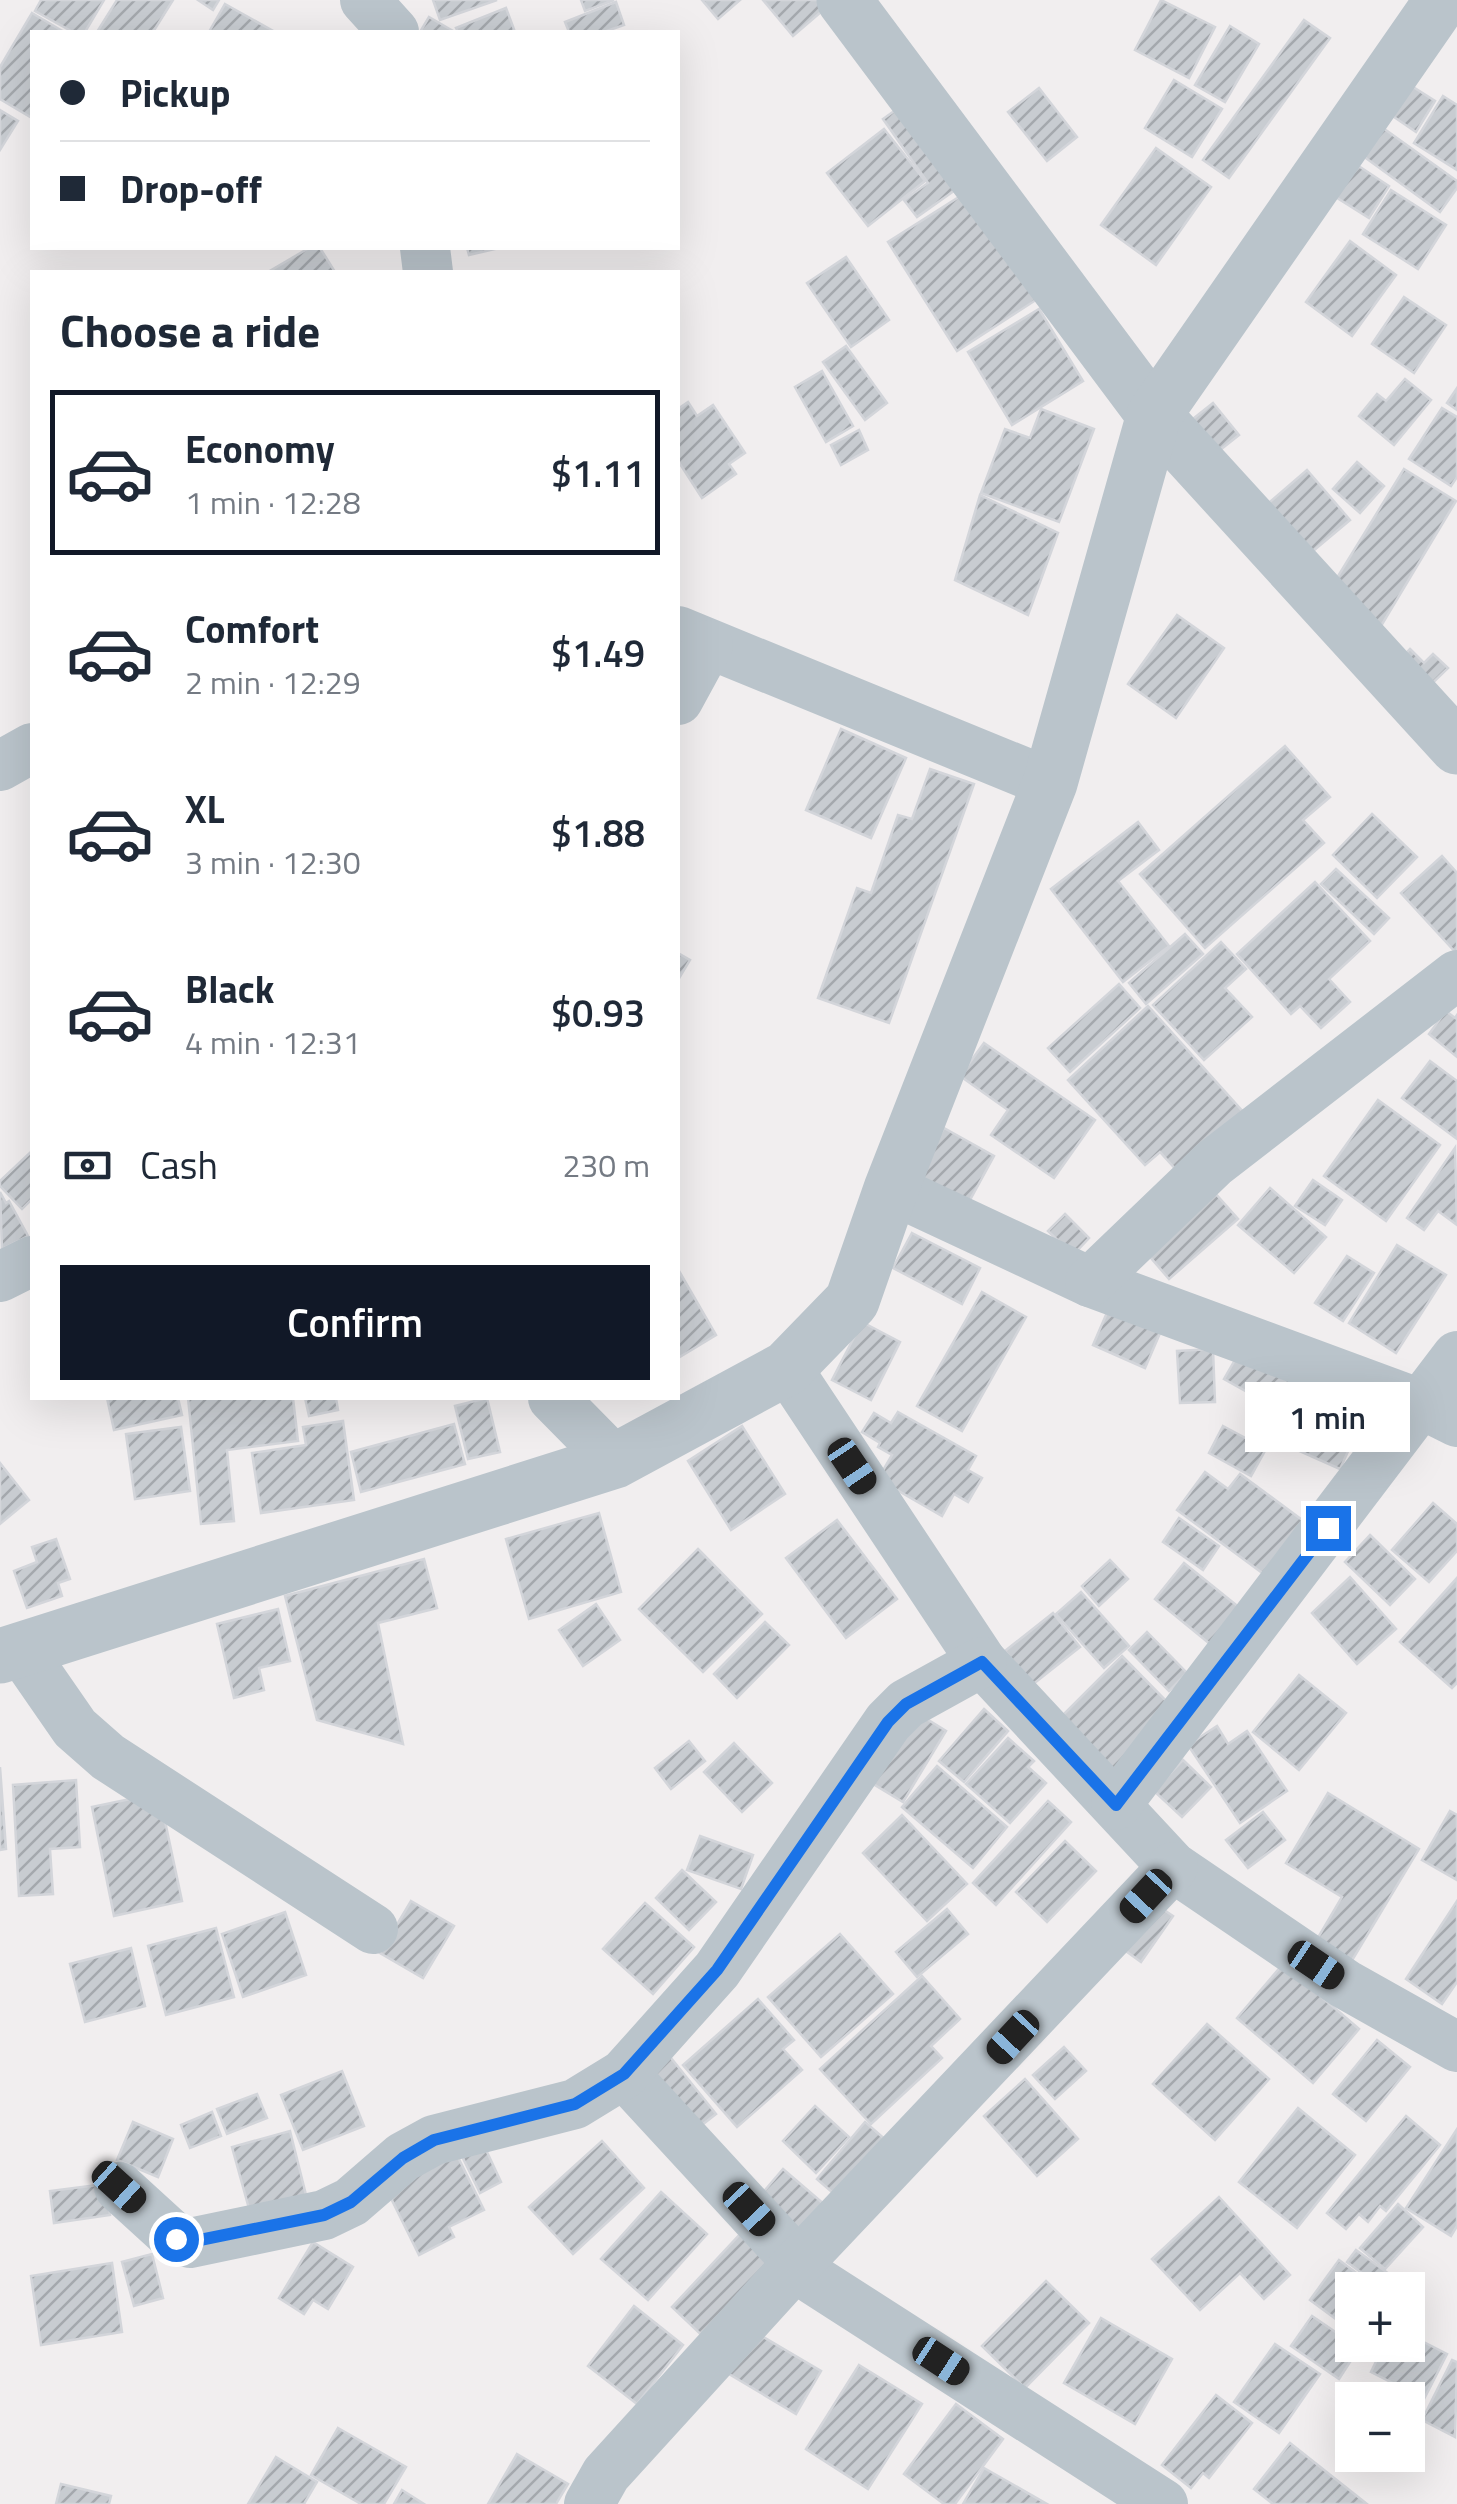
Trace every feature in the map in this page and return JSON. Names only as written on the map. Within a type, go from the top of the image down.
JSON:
[{"type":"street","points":[[366,0],[392,30]]},
{"type":"street","points":[[844,0],[1154,415],[1457,746]]},
{"type":"street","points":[[373,1929],[108,1756],[75,1728],[10,1653],[616,1462],[787,1368],[852,1301],[891,1190],[1050,783],[1154,415],[1442,0],[1457,12]]},
{"type":"street","points":[[680,692],[693,638],[1050,783]]},
{"type":"street","points":[[0,766],[30,749]]},
{"type":"street","points":[[1090,1282],[1214,1163],[1457,975]]},
{"type":"street","points":[[891,1190],[1090,1282],[1440,1414]]},
{"type":"street","points":[[0,1277],[30,1262]]},
{"type":"street","points":[[1116,1805],[1440,1414],[1457,1356]]},
{"type":"street","points":[[787,1368],[982,1662],[1174,1868],[1345,1984],[1457,2047]]},
{"type":"street","points":[[555,1400],[616,1462]]},
{"type":"street","points":[[119,2187],[176,2239],[190,2242],[324,2215],[351,2202],[403,2158],[434,2140],[575,2104],[624,2074],[717,1970],[888,1722],[906,1704],[982,1662]]},
{"type":"street","points":[[588,2504],[606,2474],[798,2263],[1174,1868]]},
{"type":"street","points":[[624,2074],[814,2280],[1163,2504]]},
{"type":"building","points":[[41,0],[104,0],[86,30],[69,30],[35,11]]},
{"type":"building","points":[[117,0],[173,0],[154,30],[98,30]]},
{"type":"building","points":[[198,0],[219,0],[213,10]]},
{"type":"building","points":[[433,0],[497,0],[440,20]]},
{"type":"building","points":[[581,0],[614,0],[585,11]]},
{"type":"building","points":[[702,0],[740,0],[718,19]]},
{"type":"building","points":[[763,0],[835,0],[793,36]]},
{"type":"building","points":[[1161,0],[1215,27],[1189,78],[1135,50]]},
{"type":"building","points":[[616,2],[624,25],[610,30],[568,30],[565,22]]},
{"type":"building","points":[[225,4],[271,30],[210,30]]},
{"type":"building","points":[[506,8],[514,30],[457,30]]},
{"type":"building","points":[[32,13],[61,30],[30,30],[30,117],[0,99],[0,67]]},
{"type":"building","points":[[429,17],[451,30],[421,30]]},
{"type":"building","points":[[1304,20],[1330,38],[1229,178],[1203,160]]},
{"type":"building","points":[[1230,26],[1259,44],[1225,102],[1195,85]]},
{"type":"building","points":[[1174,80],[1222,109],[1192,157],[1145,128]]},
{"type":"building","points":[[1410,85],[1435,101],[1416,132],[1391,115]]},
{"type":"building","points":[[1039,88],[1077,137],[1047,161],[1008,112]]},
{"type":"building","points":[[1443,96],[1457,105],[1457,170],[1414,143]]},
{"type":"building","points":[[911,99],[968,181],[917,217],[904,200],[928,183],[883,119]]},
{"type":"building","points":[[0,110],[18,121],[0,150]]},
{"type":"building","points":[[1383,128],[1457,181],[1457,188],[1440,212],[1363,156]]},
{"type":"building","points":[[884,129],[925,181],[868,226],[827,173]]},
{"type":"building","points":[[1156,148],[1211,187],[1156,265],[1101,225]]},
{"type":"building","points":[[1351,161],[1389,186],[1369,218],[1331,194]]},
{"type":"building","points":[[970,190],[1039,298],[957,351],[888,242]]},
{"type":"building","points":[[1391,190],[1446,225],[1418,269],[1363,234]]},
{"type":"building","points":[[1350,241],[1396,275],[1352,336],[1306,302]]},
{"type":"building","points":[[306,250],[321,250],[334,270],[271,270]]},
{"type":"building","points":[[846,257],[889,320],[851,347],[807,283]]},
{"type":"building","points":[[1404,297],[1446,325],[1414,373],[1372,344]]},
{"type":"building","points":[[1039,309],[1083,381],[1012,425],[968,352]]},
{"type":"building","points":[[846,346],[887,403],[865,420],[823,362]]},
{"type":"building","points":[[822,371],[853,426],[826,442],[795,387]]},
{"type":"building","points":[[1405,379],[1431,400],[1394,445],[1359,416],[1377,394],[1386,401]]},
{"type":"building","points":[[1457,388],[1457,410],[1447,403]]},
{"type":"building","points":[[688,402],[697,416],[713,405],[745,453],[729,464],[736,474],[702,498],[680,464],[680,408]]},
{"type":"building","points":[[1213,403],[1239,435],[1210,458],[1184,426]]},
{"type":"building","points":[[1442,408],[1457,417],[1457,477],[1451,486],[1409,459]]},
{"type":"building","points":[[1041,409],[1094,429],[1059,522],[981,493],[1005,429],[1030,438]]},
{"type":"building","points":[[859,430],[868,450],[841,465],[831,445]]},
{"type":"building","points":[[1357,462],[1384,486],[1360,513],[1333,489]]},
{"type":"building","points":[[1404,469],[1456,501],[1381,626],[1327,594]]},
{"type":"building","points":[[1307,470],[1350,520],[1306,557],[1264,507]]},
{"type":"building","points":[[980,495],[1058,533],[1028,615],[955,580]]},
{"type":"building","points":[[1177,615],[1224,648],[1176,718],[1128,684]]},
{"type":"building","points":[[1410,649],[1424,663],[1433,654],[1448,668],[1418,697],[1390,670]]},
{"type":"building","points":[[841,729],[906,758],[871,838],[806,810]]},
{"type":"building","points":[[1285,746],[1330,797],[1303,820],[1324,843],[1205,948],[1140,874]]},
{"type":"building","points":[[930,769],[974,784],[889,1023],[818,998],[857,888],[871,893],[898,815],[912,819]]},
{"type":"building","points":[[1372,814],[1417,857],[1377,898],[1333,855]]},
{"type":"building","points":[[1138,822],[1159,850],[1118,881],[1169,946],[1123,982],[1051,889]]},
{"type":"building","points":[[1442,856],[1457,873],[1457,954],[1401,893]]},
{"type":"building","points":[[1336,869],[1389,918],[1374,934],[1321,884]]},
{"type":"building","points":[[1315,882],[1370,941],[1329,979],[1350,1002],[1321,1028],[1300,1006],[1291,1014],[1237,954]]},
{"type":"building","points":[[1185,934],[1203,954],[1146,1004],[1129,983]]},
{"type":"building","points":[[1221,942],[1246,969],[1225,988],[1252,1017],[1204,1060],[1153,1005]]},
{"type":"building","points":[[680,954],[690,960],[680,977]]},
{"type":"building","points":[[1119,984],[1140,1008],[1070,1072],[1048,1048]]},
{"type":"building","points":[[1148,1006],[1245,1114],[1179,1173],[1160,1152],[1145,1165],[1068,1080]]},
{"type":"building","points":[[1446,1011],[1455,1018],[1457,1015],[1457,1057],[1429,1034]]},
{"type":"building","points":[[984,1043],[1095,1120],[1054,1178],[991,1135],[1008,1110],[960,1076]]},
{"type":"building","points":[[1430,1061],[1457,1081],[1457,1139],[1402,1098]]},
{"type":"building","points":[[1378,1100],[1440,1145],[1386,1221],[1324,1176]]},
{"type":"building","points":[[944,1128],[994,1156],[959,1220],[908,1191]]},
{"type":"building","points":[[1455,1148],[1457,1225],[1438,1211],[1424,1230],[1407,1218]]},
{"type":"building","points":[[30,1153],[30,1201],[22,1209],[0,1186],[0,1181]]},
{"type":"building","points":[[1313,1180],[1342,1200],[1325,1225],[1295,1206]]},
{"type":"building","points":[[1206,1183],[1238,1219],[1169,1279],[1139,1244]]},
{"type":"building","points":[[1270,1188],[1326,1237],[1294,1273],[1238,1225]]},
{"type":"building","points":[[0,1192],[28,1236],[2,1249]]},
{"type":"building","points":[[1065,1214],[1089,1238],[1073,1255],[1048,1231]]},
{"type":"building","points":[[912,1233],[980,1268],[962,1304],[893,1268]]},
{"type":"building","points":[[1397,1245],[1446,1275],[1396,1353],[1349,1323]]},
{"type":"building","points":[[1347,1256],[1374,1273],[1343,1321],[1315,1303]]},
{"type":"building","points":[[680,1273],[716,1335],[680,1357]]},
{"type":"building","points":[[982,1292],[1026,1317],[962,1431],[917,1406]]},
{"type":"building","points":[[1112,1301],[1164,1324],[1145,1368],[1093,1345]]},
{"type":"building","points":[[862,1322],[900,1342],[871,1400],[832,1380]]},
{"type":"building","points":[[1243,1346],[1295,1375],[1276,1408],[1224,1379]]},
{"type":"building","points":[[1213,1349],[1215,1402],[1180,1403],[1177,1351]]},
{"type":"building","points":[[1295,1383],[1365,1414],[1340,1469],[1270,1438]]},
{"type":"building","points":[[107,1400],[178,1400],[182,1415],[114,1430]]},
{"type":"building","points":[[188,1400],[293,1400],[298,1441],[227,1450],[234,1521],[201,1524]]},
{"type":"building","points":[[305,1400],[336,1400],[338,1410],[309,1416]]},
{"type":"building","points":[[487,1400],[500,1452],[468,1459],[455,1406]]},
{"type":"building","points":[[898,1412],[976,1456],[968,1470],[982,1478],[968,1502],[954,1494],[942,1516],[878,1479],[892,1455],[862,1432],[874,1413],[891,1423]]},
{"type":"building","points":[[343,1421],[354,1500],[261,1513],[252,1453],[306,1445],[303,1427]]},
{"type":"building","points":[[454,1424],[465,1464],[361,1492],[351,1452]]},
{"type":"building","points":[[742,1426],[785,1494],[731,1530],[688,1461]]},
{"type":"building","points":[[1223,1426],[1266,1449],[1251,1476],[1209,1453]]},
{"type":"building","points":[[181,1427],[190,1491],[135,1499],[126,1434]]},
{"type":"building","points":[[0,1463],[29,1500],[0,1524]]},
{"type":"building","points":[[1205,1472],[1228,1489],[1240,1474],[1309,1525],[1269,1578],[1177,1510]]},
{"type":"building","points":[[1433,1503],[1457,1524],[1457,1551],[1429,1582],[1392,1550]]},
{"type":"building","points":[[599,1513],[621,1592],[529,1619],[506,1539]]},
{"type":"building","points":[[1179,1518],[1219,1546],[1203,1570],[1163,1542]]},
{"type":"building","points":[[837,1520],[897,1599],[846,1638],[786,1558]]},
{"type":"building","points":[[1370,1535],[1415,1579],[1390,1605],[1345,1562]]},
{"type":"building","points":[[56,1539],[70,1579],[58,1583],[62,1596],[27,1608],[14,1571],[37,1562],[32,1547]]},
{"type":"building","points":[[698,1549],[762,1614],[703,1672],[639,1609]]},
{"type":"building","points":[[424,1559],[437,1608],[378,1623],[403,1744],[317,1720],[285,1596]]},
{"type":"building","points":[[1110,1560],[1128,1579],[1099,1606],[1082,1586]]},
{"type":"building","points":[[1184,1563],[1251,1617],[1221,1653],[1155,1599]]},
{"type":"building","points":[[1350,1577],[1396,1629],[1357,1664],[1312,1613]]},
{"type":"building","points":[[1457,1578],[1457,1683],[1452,1688],[1400,1642]]},
{"type":"building","points":[[1081,1592],[1129,1646],[1104,1668],[1056,1614]]},
{"type":"building","points":[[596,1604],[620,1640],[583,1666],[559,1630]]},
{"type":"building","points":[[278,1609],[290,1661],[259,1668],[264,1690],[234,1698],[217,1624]]},
{"type":"building","points":[[1053,1613],[1080,1647],[1032,1685],[1005,1651]]},
{"type":"building","points":[[765,1622],[789,1645],[737,1698],[714,1674]]},
{"type":"building","points":[[1147,1632],[1187,1673],[1169,1691],[1129,1650]]},
{"type":"building","points":[[1122,1656],[1175,1710],[1110,1773],[1058,1720]]},
{"type":"building","points":[[1299,1675],[1346,1713],[1299,1770],[1253,1732]]},
{"type":"building","points":[[909,1708],[946,1731],[903,1802],[865,1779]]},
{"type":"building","points":[[984,1709],[1008,1731],[964,1782],[939,1761]]},
{"type":"building","points":[[1217,1726],[1228,1744],[1247,1731],[1287,1791],[1240,1823],[1188,1745]]},
{"type":"building","points":[[1008,1738],[1034,1761],[1028,1767],[1046,1783],[1010,1823],[966,1784]]},
{"type":"building","points":[[689,1741],[705,1761],[671,1789],[655,1768]]},
{"type":"building","points":[[734,1743],[772,1783],[742,1812],[704,1772]]},
{"type":"building","points":[[1183,1760],[1211,1787],[1182,1817],[1154,1791]]},
{"type":"building","points":[[937,1766],[1007,1827],[973,1868],[902,1807]]},
{"type":"building","points":[[0,1767],[6,1849],[0,1850]]},
{"type":"building","points":[[76,1780],[80,1847],[50,1849],[53,1894],[19,1896],[13,1785]]},
{"type":"building","points":[[159,1793],[182,1901],[114,1916],[92,1807]]},
{"type":"building","points":[[1328,1793],[1419,1849],[1351,1962],[1316,1941],[1342,1897],[1286,1863]]},
{"type":"building","points":[[1048,1801],[1071,1822],[996,1905],[973,1883]]},
{"type":"building","points":[[1450,1811],[1457,1815],[1457,1880],[1422,1860]]},
{"type":"building","points":[[1263,1812],[1285,1840],[1248,1868],[1226,1840]]},
{"type":"building","points":[[902,1815],[967,1884],[927,1921],[863,1853]]},
{"type":"building","points":[[700,1836],[753,1855],[741,1889],[687,1870]]},
{"type":"building","points":[[1065,1841],[1096,1871],[1047,1922],[1016,1892]]},
{"type":"building","points":[[682,1870],[716,1902],[689,1930],[656,1898]]},
{"type":"building","points":[[1148,1899],[1173,1916],[1141,1962],[1116,1944]]},
{"type":"building","points":[[411,1901],[454,1926],[423,1978],[380,1953]]},
{"type":"building","points":[[1457,1901],[1457,1982],[1442,2004],[1406,1979]]},
{"type":"building","points":[[645,1903],[694,1947],[653,1994],[603,1949]]},
{"type":"building","points":[[947,1909],[968,1934],[917,1977],[896,1952]]},
{"type":"building","points":[[285,1912],[306,1975],[243,1997],[222,1934]]},
{"type":"building","points":[[216,1928],[234,1997],[166,2015],[148,1946]]},
{"type":"building","points":[[840,1934],[893,1994],[821,2057],[768,1997]]},
{"type":"building","points":[[131,1948],[145,2006],[85,2022],[70,1964]]},
{"type":"building","points":[[1283,1964],[1359,2029],[1313,2083],[1237,2018]]},
{"type":"building","points":[[922,1976],[960,2019],[931,2046],[942,2058],[871,2124],[820,2069]]},
{"type":"building","points":[[758,1999],[794,2040],[783,2049],[802,2070],[737,2127],[683,2065]]},
{"type":"building","points":[[1207,2024],[1269,2079],[1215,2140],[1153,2084]]},
{"type":"building","points":[[1377,2040],[1410,2067],[1366,2121],[1333,2094]]},
{"type":"building","points":[[1064,2047],[1086,2071],[1055,2099],[1033,2075]]},
{"type":"building","points":[[667,2053],[716,2114],[689,2135],[640,2074]]},
{"type":"building","points":[[342,2071],[364,2126],[303,2150],[281,2095]]},
{"type":"building","points":[[1025,2079],[1078,2139],[1037,2176],[984,2116]]},
{"type":"building","points":[[257,2094],[267,2118],[227,2134],[217,2109]]},
{"type":"building","points":[[815,2106],[849,2137],[816,2173],[783,2141]]},
{"type":"building","points":[[1298,2108],[1355,2155],[1297,2228],[1239,2182]]},
{"type":"building","points":[[212,2112],[221,2136],[190,2148],[181,2125]]},
{"type":"building","points":[[1406,2116],[1440,2145],[1386,2211],[1380,2206],[1368,2222],[1359,2214],[1346,2229],[1327,2213]]},
{"type":"building","points":[[133,2122],[173,2139],[158,2177],[117,2160]]},
{"type":"building","points":[[865,2122],[888,2142],[840,2199],[817,2179]]},
{"type":"building","points":[[1457,2129],[1457,2226],[1451,2236],[1406,2208]]},
{"type":"building","points":[[290,2131],[309,2207],[253,2223],[232,2147]]},
{"type":"building","points":[[480,2137],[501,2182],[480,2193],[458,2148]]},
{"type":"building","points":[[602,2141],[644,2188],[573,2254],[529,2207]]},
{"type":"building","points":[[452,2145],[484,2210],[449,2227],[454,2237],[419,2255],[382,2180]]},
{"type":"building","points":[[783,2169],[833,2212],[804,2246],[754,2203]]},
{"type":"building","points":[[106,2184],[110,2215],[54,2223],[50,2191]]},
{"type":"building","points":[[661,2192],[707,2234],[648,2300],[601,2259]]},
{"type":"building","points":[[1219,2197],[1290,2275],[1264,2299],[1240,2273],[1200,2310],[1152,2259]]},
{"type":"building","points":[[1398,2204],[1423,2227],[1385,2269],[1360,2248]]},
{"type":"building","points":[[742,2232],[782,2271],[712,2345],[672,2307]]},
{"type":"building","points":[[313,2242],[353,2267],[328,2309],[313,2300],[304,2314],[279,2298]]},
{"type":"building","points":[[1356,2250],[1386,2272],[1361,2272],[1347,2262]]},
{"type":"building","points":[[152,2254],[163,2298],[134,2306],[122,2262]]},
{"type":"building","points":[[1339,2260],[1355,2272],[1335,2272],[1335,2318],[1310,2300]]},
{"type":"building","points":[[112,2263],[122,2332],[41,2345],[31,2276]]},
{"type":"building","points":[[1046,2281],[1089,2323],[1025,2388],[982,2346]]},
{"type":"building","points":[[634,2306],[683,2345],[637,2404],[588,2366]]},
{"type":"building","points":[[1312,2316],[1335,2332],[1335,2362],[1350,2362],[1339,2379],[1291,2346]]},
{"type":"building","points":[[1101,2318],[1172,2359],[1135,2424],[1064,2383]]},
{"type":"building","points":[[748,2328],[821,2371],[796,2414],[724,2371]]},
{"type":"building","points":[[1425,2343],[1447,2354],[1425,2397],[1425,2382],[1391,2382],[1371,2372],[1376,2362],[1425,2362]]},
{"type":"building","points":[[1275,2344],[1320,2374],[1279,2433],[1234,2402]]},
{"type":"building","points":[[1452,2360],[1457,2362],[1455,2437],[1425,2422],[1425,2414]]},
{"type":"building","points":[[859,2365],[922,2404],[868,2489],[806,2449]]},
{"type":"building","points":[[1216,2395],[1252,2423],[1209,2478],[1203,2473],[1191,2488],[1162,2465]]},
{"type":"building","points":[[956,2404],[1003,2439],[955,2504],[944,2504],[904,2474]]},
{"type":"building","points":[[338,2428],[406,2467],[384,2504],[361,2504],[311,2475]]},
{"type":"building","points":[[1290,2443],[1367,2504],[1273,2504],[1254,2489]]},
{"type":"building","points":[[517,2454],[568,2484],[556,2504],[488,2504]]},
{"type":"building","points":[[276,2457],[317,2482],[304,2504],[248,2504]]},
{"type":"building","points":[[984,2468],[1047,2504],[963,2504]]},
{"type":"building","points":[[61,2484],[111,2496],[109,2504],[56,2504]]},
{"type":"building","points":[[402,2490],[424,2504],[394,2504]]},
{"type":"route","points":[[176,2239],[190,2242],[324,2215],[351,2202],[403,2158],[434,2140],[575,2104],[624,2074],[717,1970],[888,1722],[906,1704],[982,1662],[1116,1805],[1328,1528]]}]
